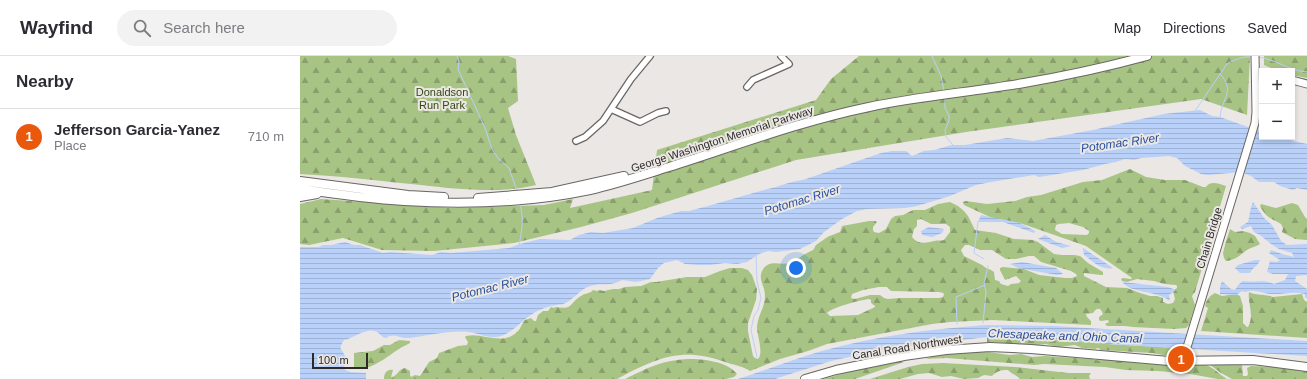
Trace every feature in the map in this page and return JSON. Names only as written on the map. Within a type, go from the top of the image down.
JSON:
[{"type":"highway","name":"George Washington Memorial Parkway","points":[[980,87],[1128,56]]},
{"type":"highway","name":"George Washington Memorial Parkway","points":[[552,194],[629,175],[820,113],[865,102],[980,87],[1024,83],[1114,65],[1147,56]]},
{"type":"highway","name":"George Washington Memorial Parkway","points":[[300,190],[402,201],[479,201],[576,193],[649,173],[810,121],[909,97]]},
{"type":"highway","points":[[630,186],[640,181],[649,173]]},
{"type":"highway","name":"George Washington Memorial Parkway","points":[[300,181],[408,195],[479,201]]},
{"type":"highway","points":[[300,197],[324,192]]},
{"type":"highway","points":[[576,193],[596,194]]},
{"type":"highway","name":"Canal Road Northwest","points":[[805,379],[836,370],[904,356],[946,350],[983,347],[1165,361],[1183,358],[1253,360],[1307,367]]},
{"type":"main road","name":"Chain Bridge","points":[[1183,358],[1253,130],[1256,112],[1258,73],[1256,56]]},
{"type":"main road","points":[[1295,81],[1307,84]]},
{"type":"street","points":[[576,141],[585,137],[603,121],[631,79],[650,56]]},
{"type":"street","points":[[747,87],[753,80],[789,64],[781,56]]},
{"type":"street","points":[[611,110],[640,122],[658,113],[666,111]]},
{"type":"green space","name":"Donaldson Run Park","points":[[300,56],[508,56],[516,59],[518,101],[508,108],[516,135],[536,185],[522,188],[478,190],[300,174]]},
{"type":"green space","points":[[859,56],[1250,56],[1247,115],[1201,99],[966,132],[796,160],[632,213],[514,243],[434,251],[382,250],[343,238],[309,245],[300,244],[300,204],[321,199],[452,208],[544,205],[573,199],[570,208],[652,190],[657,150],[816,100],[831,79]]},
{"type":"green space","points":[[1264,56],[1307,56],[1307,78],[1295,76],[1295,68],[1272,68],[1264,65]]},
{"type":"green space","points":[[1130,169],[1146,177],[1165,180],[1185,180],[1203,187],[1213,183],[1226,186],[1195,292],[1192,296],[1195,305],[1189,325],[1186,328],[1174,329],[1107,326],[1105,324],[1109,322],[1108,320],[1099,320],[1099,317],[1103,314],[1100,309],[1098,309],[1093,313],[1086,314],[1091,321],[1091,325],[992,320],[932,324],[827,344],[780,359],[750,371],[709,357],[682,355],[656,361],[617,379],[384,379],[385,373],[388,371],[393,370],[391,377],[393,377],[405,368],[410,371],[411,377],[415,375],[420,376],[429,362],[437,358],[439,353],[458,346],[467,345],[468,342],[465,337],[466,336],[472,335],[499,339],[512,336],[518,331],[525,320],[531,318],[536,321],[538,315],[543,311],[548,311],[551,307],[569,307],[581,296],[593,290],[604,291],[641,286],[651,282],[687,277],[705,277],[730,268],[742,268],[748,270],[752,275],[757,289],[756,300],[748,323],[748,331],[753,356],[758,359],[760,356],[760,349],[757,327],[765,300],[761,276],[765,267],[775,263],[786,264],[794,261],[813,250],[816,245],[828,237],[840,232],[842,226],[875,221],[877,222],[873,227],[873,230],[874,232],[879,233],[886,229],[891,219],[895,216],[903,215],[913,210],[925,210],[938,204],[950,202],[964,211],[975,230],[996,233],[1014,239],[1033,240],[1054,254],[1080,256],[1103,272],[1103,275],[1084,273],[1084,276],[1106,287],[1127,288],[1150,296],[1163,298],[1163,302],[1168,304],[1173,303],[1175,299],[1173,291],[1177,288],[1176,285],[1137,279],[1127,282],[1122,281],[1121,279],[1123,278],[1132,278],[1086,246],[1020,223],[992,218],[964,205],[963,202],[966,201],[987,204],[1015,201],[1041,195],[1083,182],[1102,180]],"holes":[[[921,219],[931,224],[946,224],[950,227],[950,232],[944,240],[924,243],[919,242],[912,237],[914,229],[917,226],[917,220]],[[1069,223],[1083,227],[1089,231],[1089,233],[1087,235],[1062,234],[1055,230],[1056,225]],[[965,245],[969,245],[980,250],[992,250],[1006,259],[1034,256],[1041,262],[1071,271],[1077,276],[1065,278],[1039,275],[1024,269],[1000,268],[1005,280],[1016,276],[1021,281],[1008,286],[995,280],[994,272],[964,256],[961,250]],[[879,287],[887,287],[891,291],[939,292],[944,294],[943,297],[939,298],[888,299],[880,295],[870,295],[855,299],[851,298],[852,294]],[[869,299],[875,307],[858,315],[830,316],[827,313],[841,306]]]},
{"type":"green space","points":[[1292,203],[1298,205],[1307,219],[1307,240],[1295,239],[1282,232],[1283,228],[1281,224],[1267,216],[1260,206],[1261,204],[1276,208]]},
{"type":"green space","points":[[1230,229],[1235,232],[1243,231],[1250,233],[1255,236],[1260,244],[1235,258],[1226,261],[1223,253]]},
{"type":"green space","points":[[1249,292],[1273,297],[1302,294],[1304,300],[1307,302],[1307,338],[1201,331],[1208,308],[1205,306],[1206,302],[1209,297],[1215,293],[1222,296],[1236,294],[1240,296],[1243,306],[1243,323],[1248,327],[1251,318]]},
{"type":"green space","points":[[1006,336],[1179,348],[1180,350],[1172,355],[1163,355],[1101,350],[1098,348],[1082,348],[1075,345],[1058,347],[1046,344],[1037,345],[987,342],[987,337]]},
{"type":"green space","points":[[399,340],[410,341],[410,343],[371,366],[360,369],[354,368],[354,353],[373,351],[384,345],[390,345]]},
{"type":"green space","points":[[982,351],[1009,355],[1021,354],[1032,357],[1045,356],[1169,365],[1201,364],[1211,367],[1227,379],[1218,379],[1190,374],[1126,370],[1105,367],[1044,364],[1034,365],[947,358],[926,359],[936,355]]},
{"type":"green space","points":[[688,359],[707,360],[721,364],[727,366],[737,374],[734,377],[726,379],[625,379],[648,368],[663,363]]},
{"type":"green space","points":[[900,361],[904,362],[855,379],[823,379],[863,368]]},
{"type":"green space","points":[[943,363],[1015,367],[1068,373],[1091,373],[1089,376],[1090,379],[1020,379],[1008,370],[1003,370],[992,376],[984,375],[978,378],[964,379],[951,376],[942,377],[929,373],[918,374],[900,379],[870,379],[908,367],[922,364]]},
{"type":"green space","points":[[1209,364],[1242,364],[1243,376],[1247,376],[1247,368],[1251,366],[1277,367],[1307,372],[1307,379],[1232,379]]},
{"type":"water","name":"Potomac River","points":[[1200,110],[1212,116],[1220,117],[1259,131],[1259,140],[1290,140],[1307,144],[1307,190],[1297,188],[1293,190],[1280,186],[1274,182],[1259,182],[1251,176],[1241,172],[1208,175],[1201,174],[1185,166],[1177,158],[1169,156],[1134,160],[1125,159],[1083,170],[1039,177],[1034,175],[991,182],[976,185],[950,196],[917,206],[857,211],[842,219],[824,232],[816,241],[800,249],[776,252],[768,251],[759,254],[747,262],[737,264],[725,263],[698,265],[685,264],[677,260],[664,263],[658,268],[650,279],[636,282],[622,280],[610,284],[590,286],[566,303],[548,307],[536,312],[510,332],[499,337],[490,337],[462,332],[447,332],[409,338],[389,336],[386,338],[371,330],[344,340],[341,345],[341,350],[345,356],[345,370],[350,372],[366,373],[366,379],[300,379],[300,247],[319,247],[323,245],[345,242],[360,245],[383,253],[390,252],[432,255],[441,252],[451,253],[509,248],[540,239],[570,240],[579,235],[591,232],[603,233],[633,228],[657,218],[681,211],[689,211],[803,180],[881,153],[906,151],[912,156],[924,151],[952,145],[965,145],[1007,138],[1033,141],[1093,130],[1164,114]]},
{"type":"water","points":[[1253,202],[1264,218],[1272,225],[1281,241],[1287,245],[1307,244],[1307,275],[1296,276],[1295,281],[1307,289],[1307,298],[1305,298],[1305,294],[1301,293],[1269,294],[1256,291],[1242,291],[1236,295],[1220,294],[1222,281],[1231,289],[1235,290],[1243,281],[1266,282],[1274,284],[1285,280],[1288,274],[1273,274],[1267,272],[1270,261],[1276,262],[1280,260],[1269,253],[1271,250],[1294,257],[1292,253],[1279,249],[1271,244],[1254,232],[1251,226],[1242,229],[1240,227],[1248,222]]},
{"type":"water","points":[[981,215],[1020,223],[1035,231],[1034,233],[1003,222],[978,222]]},
{"type":"water","points":[[929,227],[944,229],[942,233],[932,237],[922,235],[921,231]]},
{"type":"water","points":[[1045,235],[1056,242],[1071,246],[1062,248],[1038,239]]},
{"type":"water","points":[[1083,248],[1113,268],[1104,268],[1097,265],[1084,255]]},
{"type":"water","points":[[1260,260],[1250,273],[1240,273],[1235,268],[1238,265]]},
{"type":"water","points":[[1022,262],[1056,268],[1063,274],[1057,275],[1018,268],[1010,264]]},
{"type":"water","points":[[1122,282],[1168,287],[1176,290],[1169,295],[1170,301],[1157,295],[1132,289]]},
{"type":"water","name":"Chesapeake and Ohio Canal","points":[[986,325],[1054,326],[1307,341],[1307,356],[1107,344],[1037,337],[1006,336],[881,350],[831,361],[775,379],[738,379],[812,354],[863,341],[924,331]]},
{"type":"waterway","points":[[457,56],[459,61],[458,69],[485,128],[492,149],[498,158],[509,168],[517,191]]},
{"type":"waterway","points":[[932,56],[941,76],[944,91]]},
{"type":"waterway","points":[[1195,111],[1227,64],[1240,58],[1253,57]]},
{"type":"waterway","points":[[1258,57],[1295,70],[1307,72]]},
{"type":"waterway","points":[[1220,74],[1225,80],[1228,90],[1220,117]]},
{"type":"waterway","points":[[945,98],[945,108],[949,116],[949,121],[945,130],[946,137],[953,145]]},
{"type":"waterway","points":[[519,245],[522,224],[520,204]]},
{"type":"waterway","points":[[978,222],[974,253],[984,259]]},
{"type":"waterway","points":[[756,254],[757,281],[761,298],[758,310],[754,316],[751,330],[757,357]]},
{"type":"waterway","name":"Chesapeake and Ohio Canal","points":[[983,323],[986,292],[984,283],[988,266]]},
{"type":"waterway","points":[[957,324],[956,297],[985,285]]},
{"type":"place","name":"Jefferson Garcia-Yanez","points":[[1181,359]]}]
